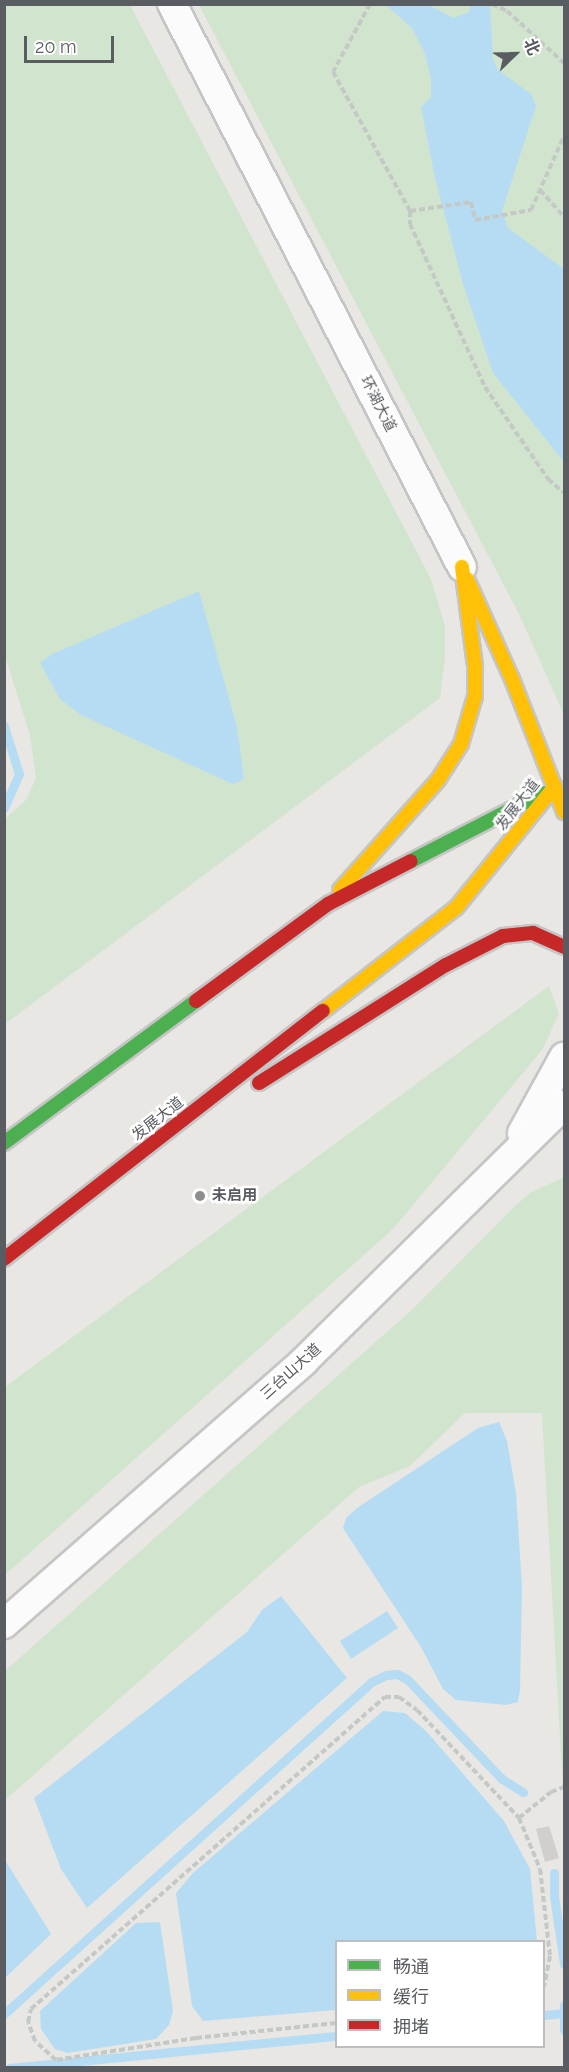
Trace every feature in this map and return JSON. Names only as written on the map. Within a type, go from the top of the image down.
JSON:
[{"type":"main road","name":"环湖大道","points":[[462,567],[564,812]]},
{"type":"main road","points":[[328,904],[438,780],[461,744],[475,696],[475,666],[462,567]]},
{"type":"main road","name":"发展大道","points":[[4,1143],[328,904],[555,786]]},
{"type":"main road","name":"发展大道","points":[[4,1259],[456,908],[555,786]]},
{"type":"main road","points":[[149,1148],[302,1058],[446,964],[503,936],[533,933],[564,947]]},
{"type":"street","name":"环湖大道","points":[[172,4],[462,567]]},
{"type":"street","points":[[507,1161],[564,1057]]},
{"type":"street","name":"三台山大道","points":[[4,1624],[303,1362],[564,1105]]},
{"type":"path","points":[[370,4],[333,72],[410,211],[410,224],[484,387],[548,478],[564,493]]},
{"type":"path","points":[[492,4],[507,11],[564,63]]},
{"type":"path","points":[[410,211],[471,202],[475,220],[531,210],[564,136]]},
{"type":"path","points":[[540,190],[564,218]]},
{"type":"path","points":[[335,2023],[196,2038],[56,2060],[35,2042],[28,2022],[31,2009],[385,1697],[399,1696],[417,1710],[519,1818],[540,1869],[550,1956],[545,1977]]},
{"type":"path","points":[[519,1818],[550,1792],[564,1786]]},
{"type":"green space","points":[[5,5],[130,5],[431,579],[445,626],[445,657],[440,698],[5,1024],[5,819],[26,800],[36,778],[30,735],[4,653]]},
{"type":"green space","points":[[199,5],[564,5],[564,715],[519,614]]},
{"type":"green space","points":[[549,986],[559,1014],[542,1050],[393,1229],[5,1575],[5,1387]]},
{"type":"green space","points":[[564,1177],[564,1809],[542,1413],[465,1413],[410,1466],[359,1487],[5,1800],[5,1671],[415,1307],[515,1206],[530,1193]]},
{"type":"water","points":[[386,5],[429,5],[453,18],[469,12],[471,5],[490,5],[493,59],[498,70],[531,94],[536,106],[502,211],[508,228],[564,269],[564,462],[493,373],[463,284],[435,178],[421,107],[431,97],[431,78],[424,51],[412,28]]},
{"type":"water","points":[[199,591],[237,727],[244,779],[233,784],[81,715],[60,699],[40,663],[52,654]]},
{"type":"water","points":[[499,1422],[507,1441],[516,1493],[522,1586],[520,1690],[518,1702],[506,1705],[456,1700],[443,1689],[421,1647],[343,1528],[346,1518],[357,1508],[478,1428]]},
{"type":"water","points":[[281,1596],[347,1678],[87,1908],[61,1869],[34,1798],[247,1632],[262,1610]]},
{"type":"water","points":[[387,1611],[398,1628],[351,1659],[340,1641]]},
{"type":"water","points":[[383,1711],[405,1713],[426,1731],[504,1821],[530,1869],[537,1940],[335,1940],[335,2010],[203,2021],[192,2006],[176,1893],[193,1873]]},
{"type":"water","points":[[5,1860],[51,1934],[4,1978]]},
{"type":"water","points":[[160,1922],[173,2011],[169,2025],[156,2039],[67,2053],[55,2049],[41,2029],[40,2011],[136,1923]]},
{"type":"building","points":[[549,1826],[559,1858],[545,1862],[536,1829]]},
{"type":"waterway","points":[[4,726],[19,774],[4,808]]},
{"type":"waterway","points":[[4,2014],[371,1682],[386,1675],[397,1674],[407,1679],[502,1779],[523,1792]]},
{"type":"waterway","points":[[554,1873],[554,1896],[564,1964]]},
{"type":"waterway","points":[[564,2005],[564,2030]]},
{"type":"waterway","points":[[545,2015],[564,2013]]},
{"type":"waterway","points":[[9,2068],[335,2036]]},
{"type":"traffic: fast","points":[[411,861],[543,793]]},
{"type":"traffic: fast","points":[[4,1143],[196,1001]]},
{"type":"traffic: slow","points":[[340,890],[438,780],[461,744],[475,696],[475,666],[462,567]]},
{"type":"traffic: slow","points":[[467,579],[512,679],[564,812]]},
{"type":"traffic: slow","points":[[323,1011],[456,908],[555,786]]},
{"type":"traffic: jam","points":[[196,1001],[328,904],[411,861]]},
{"type":"traffic: jam","points":[[259,1083],[446,965],[503,936],[533,933],[564,947]]},
{"type":"traffic: jam","points":[[4,1259],[323,1011]]},
{"type":"place","name":"未启用","points":[[200,1196]]}]
